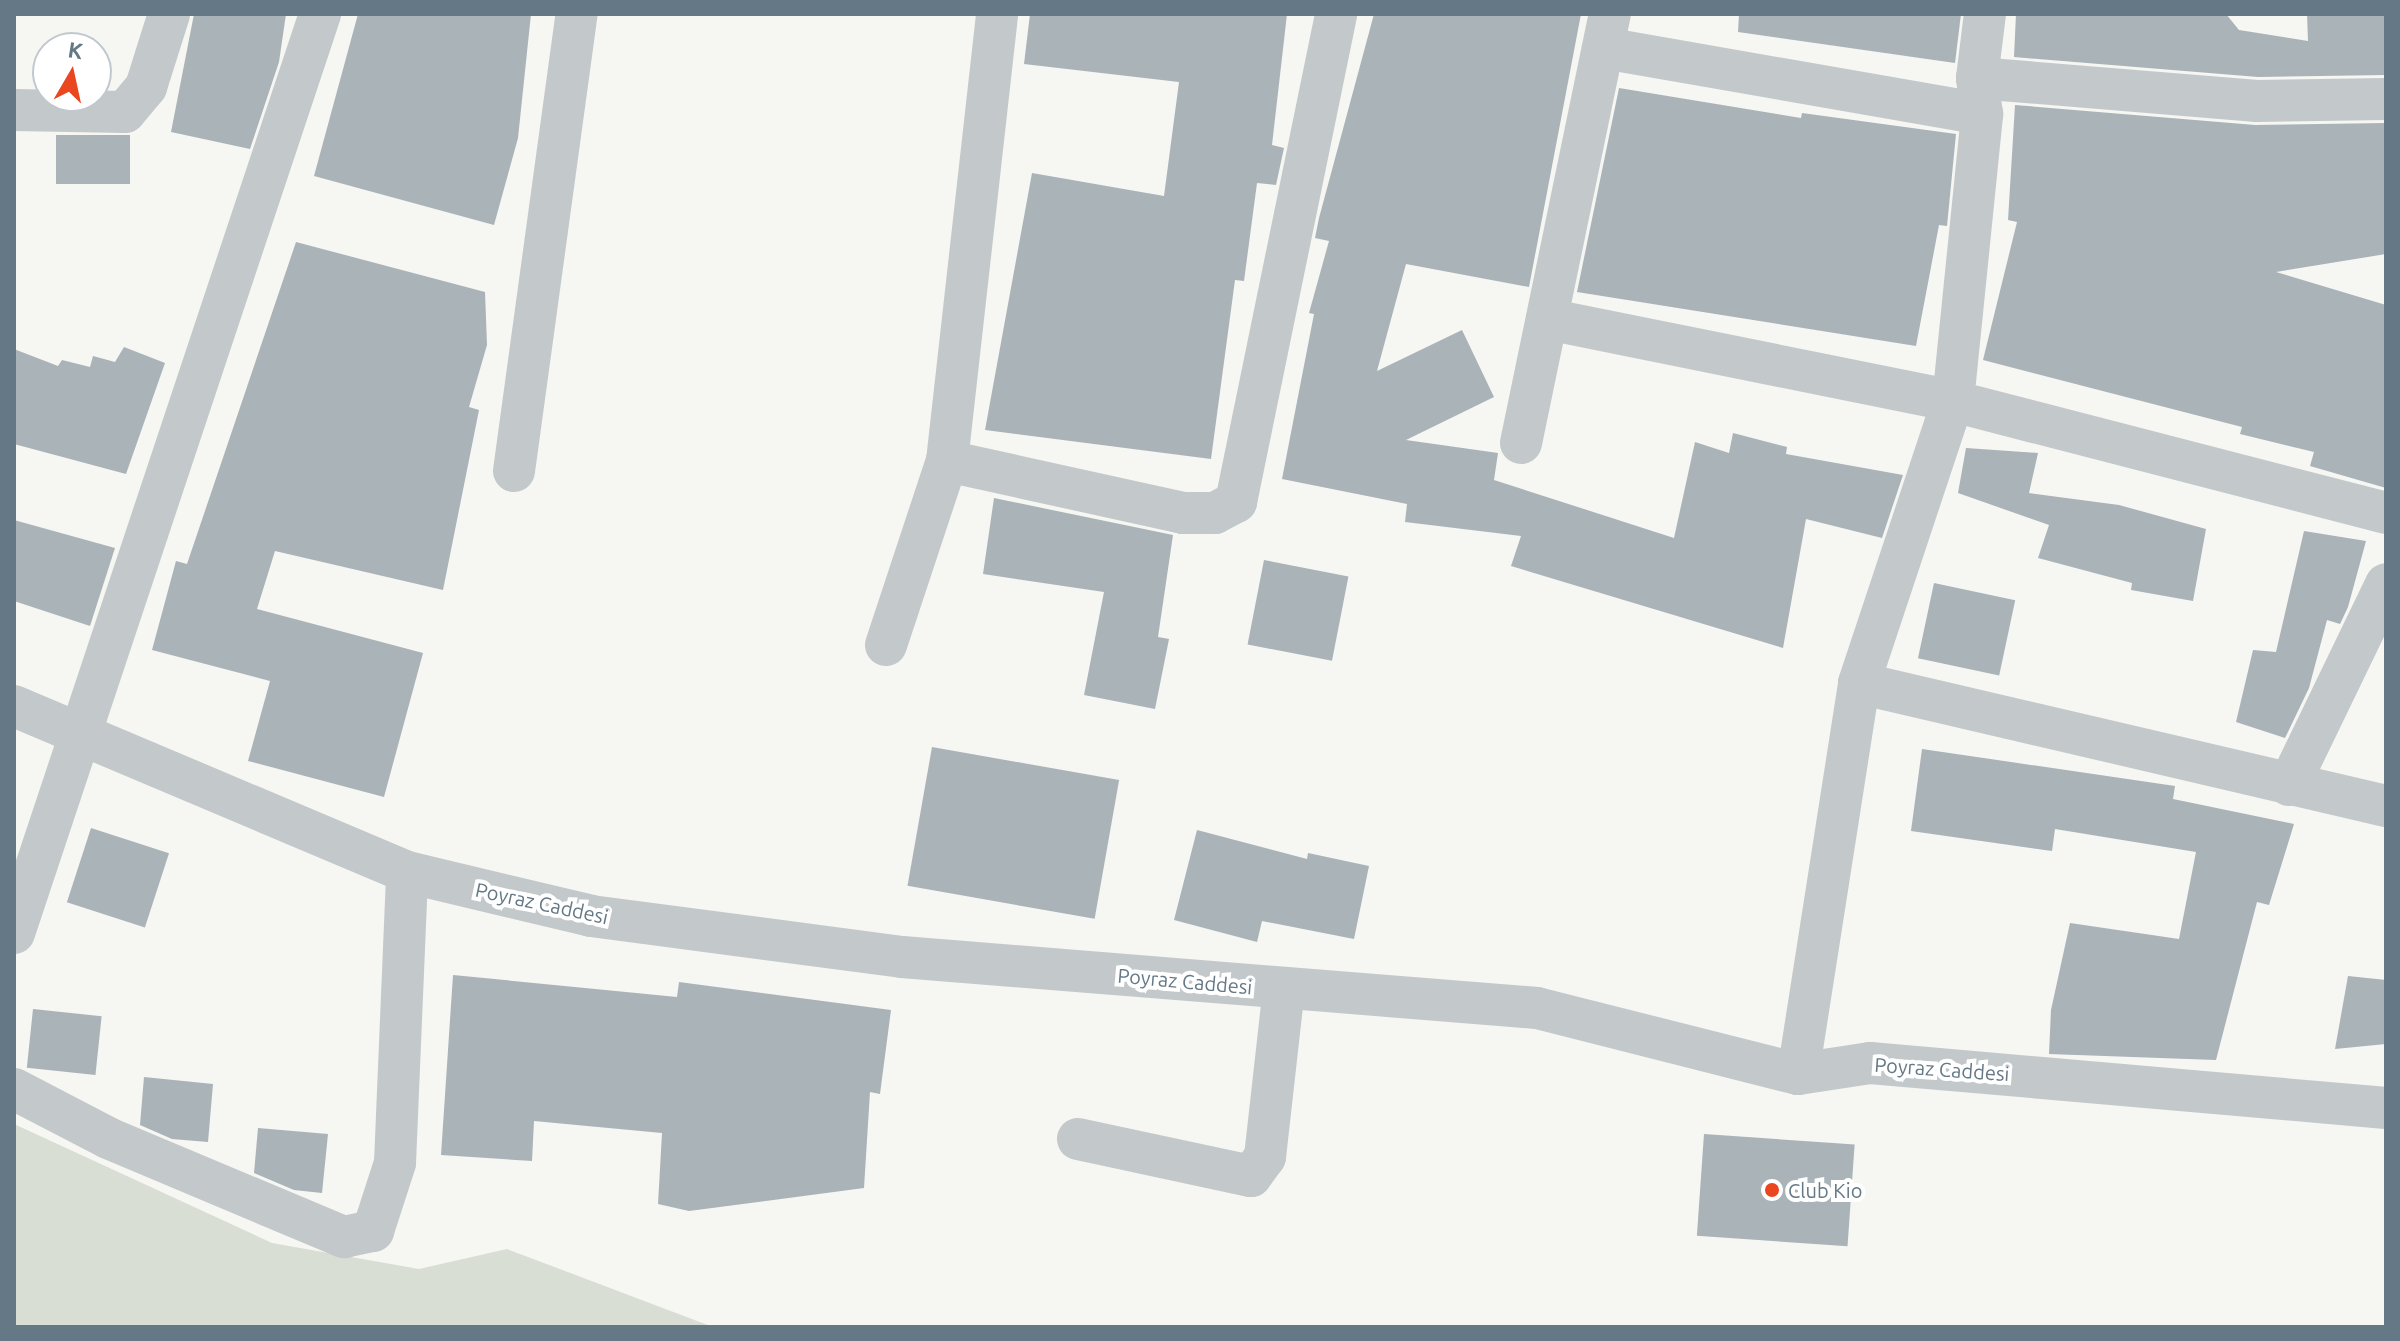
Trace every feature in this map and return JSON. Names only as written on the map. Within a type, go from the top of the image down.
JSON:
[{"type":"street","points":[[14,110],[125,112],[146,87],[169,14]]},
{"type":"street","points":[[14,933],[320,14]]},
{"type":"street","points":[[514,471],[577,14]]},
{"type":"street","points":[[886,645],[947,461],[997,14]]},
{"type":"street","points":[[947,461],[1183,513],[1215,513],[1236,502],[1336,14]]},
{"type":"street","points":[[1798,1074],[1859,683],[1953,401],[1985,14]]},
{"type":"street","points":[[1521,443],[1607,31],[1980,96],[2257,101],[2386,99]]},
{"type":"street","points":[[1547,319],[1953,401],[2386,513]]},
{"type":"street","points":[[2289,785],[2386,584]]},
{"type":"street","points":[[1859,683],[2386,806]]},
{"type":"street","name":"Poyraz Caddesi","points":[[14,706],[407,872],[591,916],[871,953],[1537,1008],[1798,1074],[1870,1063],[2386,1108]]},
{"type":"street","points":[[14,1089],[108,1138],[344,1237],[373,1231],[395,1163],[407,872]]},
{"type":"street","points":[[1078,1139],[1251,1176],[1265,1157],[1284,988]]},
{"type":"shaded area","points":[[14,1124],[272,1243],[419,1269],[507,1249],[713,1327],[14,1327]]},
{"type":"building","points":[[194,14],[286,14],[279,62],[250,149],[171,132]]},
{"type":"building","points":[[358,14],[531,14],[518,138],[494,225],[314,176]]},
{"type":"building","points":[[1030,14],[1287,14],[1272,145],[1284,148],[1276,185],[1257,183],[1244,281],[1235,280],[1211,459],[985,430],[1032,173],[1164,196],[1179,82],[1024,64]]},
{"type":"building","points":[[1374,14],[1581,14],[1529,287],[1406,264],[1377,371],[1462,330],[1494,397],[1406,440],[1498,453],[1494,480],[1674,538],[1695,442],[1729,453],[1733,433],[1787,447],[1786,454],[1903,475],[1882,538],[1806,519],[1783,648],[1511,566],[1521,536],[1405,522],[1407,504],[1282,479],[1314,314],[1309,313],[1329,241],[1315,238]]},
{"type":"building","points":[[1739,14],[1961,14],[1955,63],[1738,32]]},
{"type":"building","points":[[2016,14],[2226,14],[2239,30],[2308,41],[2307,14],[2386,14],[2386,75],[2258,77],[2014,57]]},
{"type":"building","points":[[1619,88],[1801,118],[1802,113],[1956,134],[1947,226],[1939,225],[1916,346],[1577,292]]},
{"type":"building","points":[[2015,105],[2255,125],[2386,123],[2386,254],[2276,272],[2386,305],[2386,488],[2310,466],[2314,452],[2240,434],[2242,427],[1983,360],[2017,222],[2008,220]]},
{"type":"building","points":[[56,135],[130,135],[130,184],[56,184]]},
{"type":"building","points":[[296,242],[485,292],[487,345],[469,407],[479,410],[443,590],[275,551],[257,609],[423,653],[384,797],[248,761],[270,681],[152,650],[176,561],[187,564]]},
{"type":"building","points":[[124,347],[165,363],[126,474],[14,444],[14,349],[58,366],[62,360],[90,367],[93,356],[115,362]]},
{"type":"building","points":[[1966,448],[2038,453],[2029,493],[2119,505],[2206,529],[2193,601],[2131,590],[2132,583],[2038,558],[2049,525],[1958,493]]},
{"type":"building","points":[[994,498],[1173,535],[1158,637],[1169,639],[1155,709],[1084,695],[1104,592],[983,574]]},
{"type":"building","points":[[14,520],[115,548],[90,626],[14,601]]},
{"type":"building","points":[[2304,531],[2366,541],[2348,607],[2340,624],[2327,620],[2309,688],[2285,738],[2236,722],[2253,650],[2276,652]]},
{"type":"building","points":[[1264,560],[1348,576],[1332,661],[1248,644]]},
{"type":"building","points":[[1934,583],[2015,600],[1999,676],[1918,658]]},
{"type":"building","points":[[932,747],[1119,780],[1095,919],[908,886]]},
{"type":"building","points":[[1922,749],[2175,786],[2173,799],[2294,824],[2269,905],[2257,902],[2216,1060],[2049,1054],[2051,1010],[2070,923],[2179,939],[2196,852],[2055,829],[2052,851],[1911,831]]},
{"type":"building","points":[[91,828],[169,853],[145,928],[67,902]]},
{"type":"building","points":[[1197,830],[1307,859],[1308,853],[1369,866],[1354,939],[1262,921],[1257,942],[1174,920]]},
{"type":"building","points":[[453,975],[677,997],[679,982],[891,1010],[880,1094],[870,1092],[864,1188],[689,1211],[658,1204],[662,1133],[534,1121],[532,1161],[441,1155]]},
{"type":"building","points":[[2348,976],[2386,980],[2386,1044],[2335,1049]]},
{"type":"building","points":[[33,1009],[102,1016],[95,1075],[27,1068]]},
{"type":"building","points":[[144,1077],[213,1084],[208,1142],[172,1139],[140,1125]]},
{"type":"building","points":[[258,1128],[328,1134],[322,1193],[294,1190],[254,1173]]},
{"type":"building","name":"Club Kio","points":[[1704,1134],[1855,1145],[1848,1246],[1697,1236]]},
{"type":"place","name":"Club Kio","points":[[1772,1190]]}]
